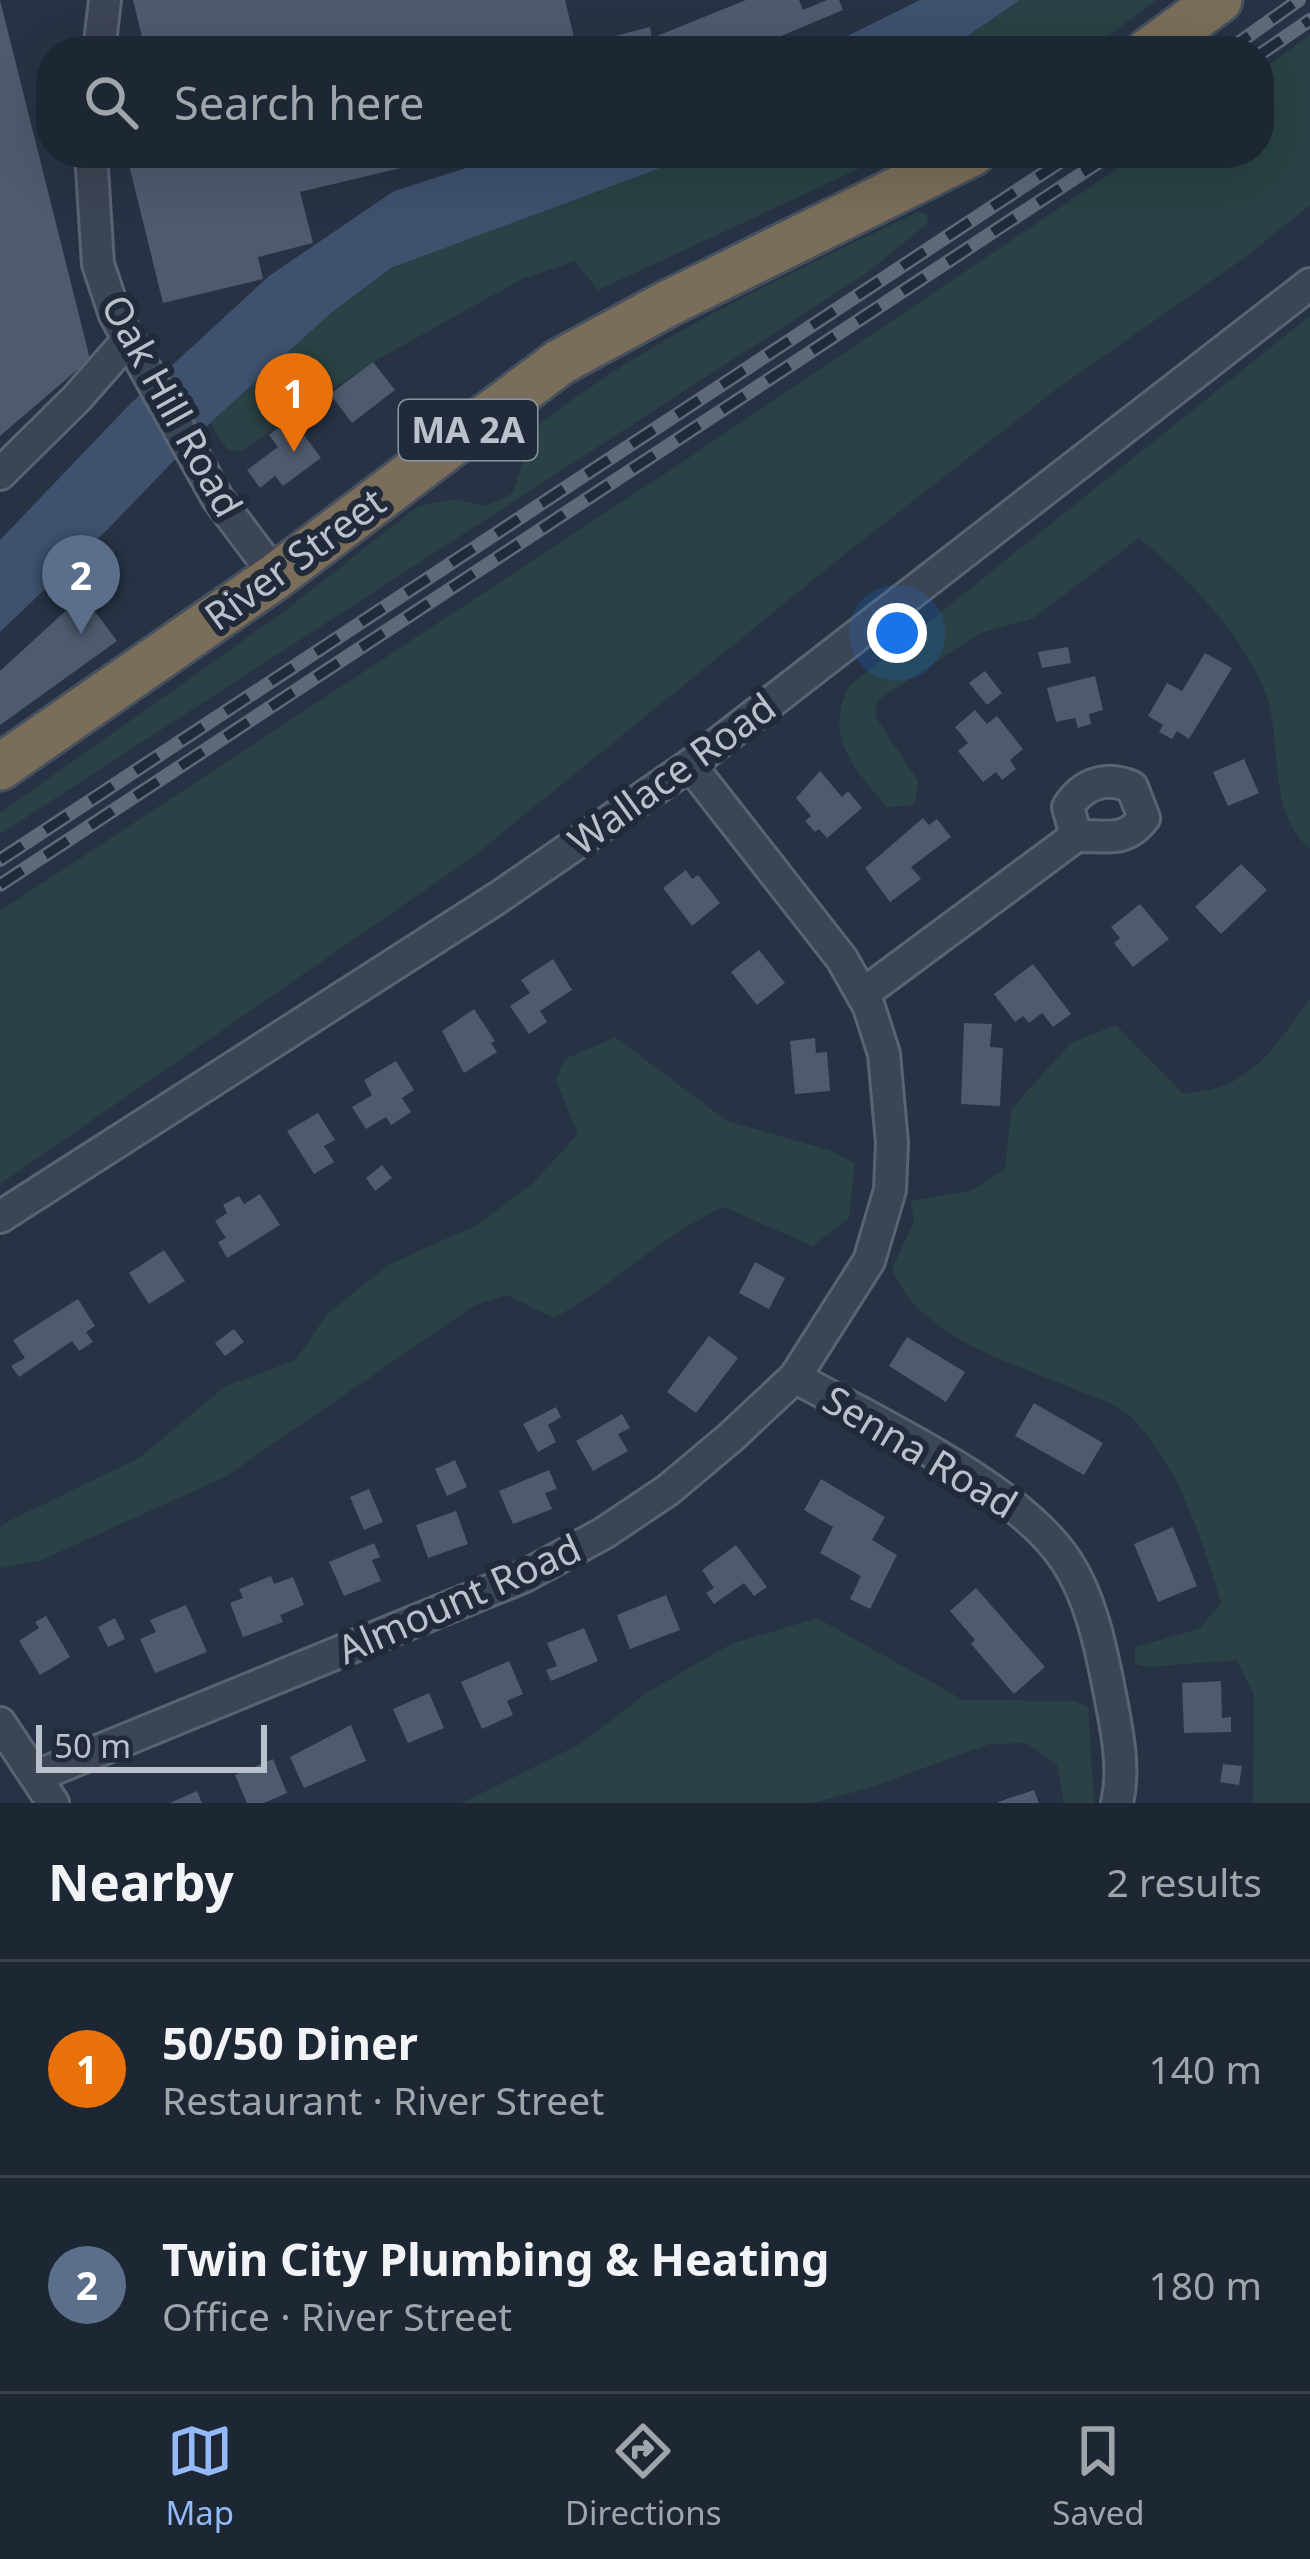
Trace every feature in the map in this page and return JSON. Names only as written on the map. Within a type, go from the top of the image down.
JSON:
[{"type":"highway","points":[[1170,36],[1219,0]]},
{"type":"highway","name":"River Street","points":[[0,766],[276,576],[531,382],[592,343],[942,168]]},
{"type":"street","points":[[101,36],[105,0]]},
{"type":"street","name":"Oak Hill Road","points":[[92,168],[104,290],[218,499],[276,576]]},
{"type":"street","name":"Wallace Road","points":[[0,1217],[480,910],[690,765],[1310,284]]},
{"type":"street","points":[[0,474],[77,398],[135,352]]},
{"type":"street","name":"Almount Road","points":[[45,1790],[525,1576],[604,1533],[668,1490],[795,1377],[869,1261],[890,1190],[892,1143],[888,1076],[878,1030],[842,959],[690,765]]},
{"type":"street","points":[[862,994],[1076,836]]},
{"type":"street","name":"Senna Road","points":[[795,1377],[993,1490],[1053,1543],[1080,1588],[1104,1665],[1121,1771],[1118,1803]]},
{"type":"street","points":[[0,1723],[45,1790]]},
{"type":"green space","points":[[1020,0],[1156,0],[1109,36],[967,36]]},
{"type":"green space","points":[[1310,35],[1310,205],[1247,256],[1058,388],[845,554],[470,859],[0,1184],[0,911],[1119,168],[1274,168],[1274,61]]},
{"type":"green space","points":[[661,168],[861,168],[598,290],[575,261],[524,278],[373,362],[240,452],[227,449],[210,423],[331,313],[391,268]]},
{"type":"green space","points":[[918,212],[927,214],[928,223],[868,272],[0,834],[0,813],[281,614],[418,506],[453,499],[486,506],[512,494],[522,466],[521,440],[612,373],[712,314]]},
{"type":"green space","points":[[1310,316],[1310,849],[1286,813],[1269,705],[1251,663],[1209,605],[1139,538],[1032,619],[980,633],[878,700],[875,716],[918,781],[915,804],[887,808],[854,766],[841,737],[839,722],[849,686]]},
{"type":"green space","points":[[1310,999],[1310,1803],[1253,1803],[1254,1695],[1237,1660],[1135,1664],[1135,1647],[1199,1629],[1221,1603],[1197,1528],[1162,1457],[1118,1408],[999,1359],[947,1331],[924,1314],[892,1269],[914,1221],[911,1201],[971,1191],[1005,1169],[1012,1108],[1071,1043],[1116,1025],[1182,1093],[1205,1091],[1225,1085],[1258,1064]]},
{"type":"green space","points":[[615,1037],[727,1121],[832,1151],[855,1164],[849,1218],[813,1246],[724,1207],[679,1232],[554,1318],[507,1295],[475,1305],[225,1477],[39,1561],[0,1568],[0,1528],[9,1521],[139,1458],[226,1386],[296,1360],[327,1314],[388,1265],[477,1225],[533,1183],[578,1134],[556,1081],[565,1059]]},
{"type":"green space","points":[[817,1618],[963,1700],[1075,1701],[1088,1707],[1094,1803],[1064,1803],[1057,1765],[1027,1743],[989,1744],[869,1788],[812,1803],[462,1803],[580,1744],[648,1692],[731,1644]]},
{"type":"water","points":[[920,0],[1020,0],[967,36],[847,36]]},
{"type":"water","points":[[466,168],[661,168],[391,268],[331,313],[210,423],[0,632],[0,540],[130,404],[269,276],[394,191]]},
{"type":"building","points":[[0,0],[36,144],[36,168],[42,168],[90,359],[0,436]]},
{"type":"building","points":[[133,0],[565,0],[574,36],[169,36],[142,36]]},
{"type":"building","points":[[746,0],[799,0],[803,10],[839,0],[843,10],[781,36],[657,36]]},
{"type":"building","points":[[650,27],[652,36],[615,36]]},
{"type":"building","points":[[130,168],[401,168],[300,192],[313,243],[258,257],[263,279],[163,303]]},
{"type":"building","points":[[373,362],[395,390],[352,423],[330,394]]},
{"type":"building","points":[[285,422],[294,434],[300,430],[321,458],[283,486],[275,476],[260,488],[247,470],[278,447],[269,435]]},
{"type":"building","points":[[83,595],[117,641],[0,725],[0,671]]},
{"type":"building","points":[[1068,647],[1071,663],[1042,668],[1038,652]]},
{"type":"building","points":[[1205,653],[1232,668],[1189,739],[1177,731],[1172,739],[1159,732],[1163,725],[1148,716],[1167,683],[1182,691]]},
{"type":"building","points":[[985,671],[1002,693],[987,705],[969,683]]},
{"type":"building","points":[[1095,676],[1103,710],[1089,714],[1091,724],[1078,728],[1075,718],[1056,722],[1047,688]]},
{"type":"building","points":[[975,710],[987,724],[997,716],[1023,749],[1010,760],[1016,769],[1002,780],[996,772],[983,782],[958,751],[968,743],[955,727]]},
{"type":"building","points":[[1244,759],[1259,793],[1228,806],[1213,772]]},
{"type":"building","points":[[820,771],[842,797],[848,791],[862,808],[827,838],[805,821],[811,816],[796,798]]},
{"type":"building","points":[[923,818],[929,825],[937,819],[951,837],[911,867],[921,879],[890,902],[865,868]]},
{"type":"building","points":[[1241,864],[1267,890],[1221,934],[1195,907]]},
{"type":"building","points":[[686,870],[692,879],[698,875],[720,903],[692,926],[663,888]]},
{"type":"building","points":[[1140,904],[1169,939],[1133,967],[1114,943],[1120,938],[1111,927]]},
{"type":"building","points":[[759,950],[785,983],[757,1005],[731,972]]},
{"type":"building","points":[[553,959],[572,990],[540,1011],[547,1022],[529,1034],[510,1006],[530,993],[521,980]]},
{"type":"building","points":[[1033,964],[1071,1014],[1053,1027],[1042,1013],[1029,1023],[1023,1016],[1015,1022],[994,994]]},
{"type":"building","points":[[474,1009],[497,1052],[464,1073],[442,1031]]},
{"type":"building","points":[[964,1023],[992,1024],[990,1047],[1003,1048],[1000,1106],[961,1104]]},
{"type":"building","points":[[815,1038],[816,1053],[827,1052],[830,1091],[795,1094],[790,1041]]},
{"type":"building","points":[[396,1061],[414,1090],[402,1098],[411,1112],[391,1125],[386,1117],[366,1129],[352,1107],[372,1095],[364,1080]]},
{"type":"building","points":[[318,1113],[335,1140],[324,1146],[334,1162],[314,1174],[287,1131]]},
{"type":"building","points":[[382,1165],[392,1178],[375,1191],[366,1178]]},
{"type":"building","points":[[260,1194],[280,1225],[227,1258],[218,1242],[226,1238],[215,1221],[227,1213],[223,1205],[239,1196],[244,1204]]},
{"type":"building","points":[[164,1250],[185,1281],[149,1304],[129,1273]]},
{"type":"building","points":[[755,1262],[785,1278],[769,1309],[739,1293]]},
{"type":"building","points":[[78,1299],[95,1326],[86,1332],[93,1342],[79,1351],[72,1341],[19,1377],[11,1366],[25,1358],[13,1340]]},
{"type":"building","points":[[234,1329],[244,1342],[225,1356],[215,1343]]},
{"type":"building","points":[[709,1336],[738,1358],[696,1413],[667,1392]]},
{"type":"building","points":[[907,1337],[965,1372],[946,1402],[889,1366]]},
{"type":"building","points":[[1034,1403],[1103,1443],[1084,1475],[1015,1436]]},
{"type":"building","points":[[556,1407],[561,1417],[548,1425],[556,1442],[538,1452],[523,1424]]},
{"type":"building","points":[[622,1414],[630,1428],[618,1434],[628,1451],[593,1471],[576,1441]]},
{"type":"building","points":[[455,1460],[467,1487],[447,1496],[435,1469]]},
{"type":"building","points":[[549,1470],[557,1489],[545,1493],[552,1509],[513,1524],[499,1491]]},
{"type":"building","points":[[821,1479],[885,1517],[872,1540],[897,1555],[870,1609],[850,1599],[861,1576],[820,1553],[833,1527],[804,1510]]},
{"type":"building","points":[[369,1489],[383,1522],[364,1530],[350,1497]]},
{"type":"building","points":[[456,1511],[468,1544],[428,1558],[416,1525]]},
{"type":"building","points":[[1173,1527],[1197,1586],[1158,1602],[1134,1544]]},
{"type":"building","points":[[374,1543],[380,1557],[372,1560],[381,1581],[344,1596],[329,1562]]},
{"type":"building","points":[[736,1545],[767,1587],[754,1596],[744,1583],[714,1604],[706,1593],[714,1588],[702,1570]]},
{"type":"building","points":[[271,1576],[274,1584],[293,1577],[304,1605],[280,1615],[283,1622],[243,1637],[230,1603],[243,1598],[239,1589]]},
{"type":"building","points":[[976,1588],[1045,1667],[1014,1694],[950,1611]]},
{"type":"building","points":[[666,1595],[680,1630],[630,1649],[617,1615]]},
{"type":"building","points":[[186,1605],[207,1652],[155,1673],[140,1639],[156,1632],[150,1620]]},
{"type":"building","points":[[46,1616],[70,1657],[40,1675],[19,1641],[39,1628],[35,1622]]},
{"type":"building","points":[[115,1618],[125,1639],[108,1647],[98,1627]]},
{"type":"building","points":[[584,1628],[598,1661],[551,1681],[546,1670],[557,1666],[547,1643]]},
{"type":"building","points":[[509,1661],[523,1694],[507,1701],[513,1715],[482,1729],[461,1682]]},
{"type":"building","points":[[1221,1681],[1222,1718],[1231,1717],[1231,1732],[1184,1733],[1182,1683]]},
{"type":"building","points":[[429,1693],[444,1728],[408,1743],[393,1709]]},
{"type":"building","points":[[351,1725],[366,1761],[304,1788],[290,1757]]},
{"type":"building","points":[[273,1759],[287,1793],[264,1803],[247,1803],[235,1775]]},
{"type":"building","points":[[1223,1764],[1242,1766],[1239,1785],[1220,1782]]},
{"type":"building","points":[[1034,1790],[1039,1803],[998,1803],[998,1802]]},
{"type":"building","points":[[197,1791],[202,1803],[170,1803]]},
{"type":"railway","points":[[1248,36],[1299,0]]},
{"type":"railway","points":[[1274,45],[1310,20]]},
{"type":"railway","points":[[0,860],[1051,168]]},
{"type":"railway","points":[[0,885],[1090,168]]},
{"type":"place","name":"50/50 Diner","points":[[294,452]]},
{"type":"place","name":"Twin City Plumbing & Heating","points":[[81,634]]}]
